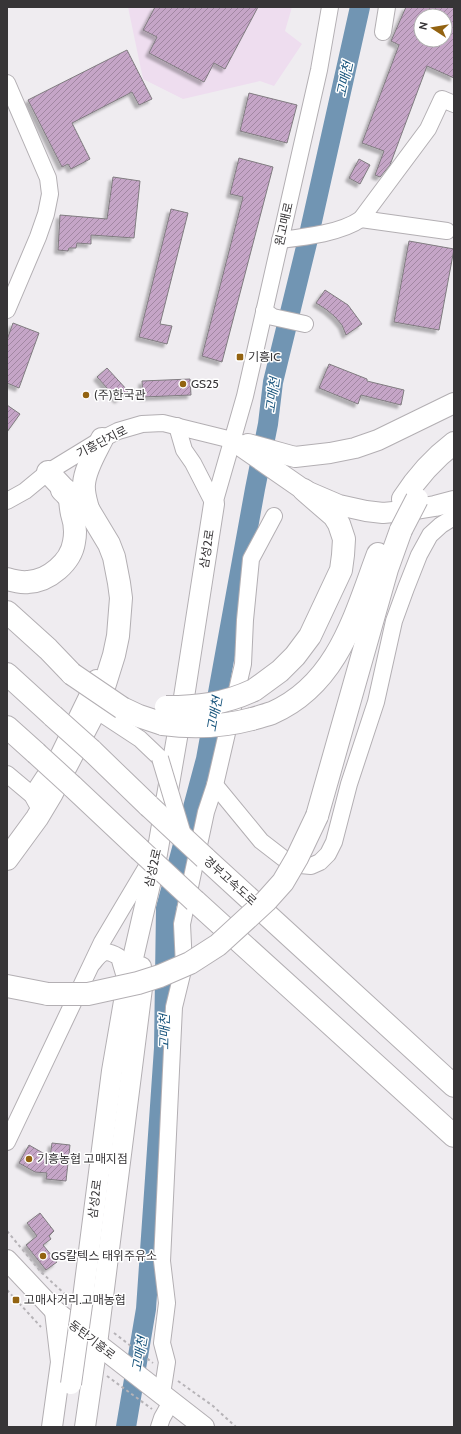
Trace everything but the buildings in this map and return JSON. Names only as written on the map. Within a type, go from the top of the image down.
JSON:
[{"type":"highway","points":[[7,579],[28,582],[37,581],[46,577],[70,555],[76,532],[79,504],[84,493],[84,483],[102,439]]},
{"type":"highway","points":[[164,715],[190,727],[228,725],[272,713],[296,698],[318,680],[331,663],[344,640],[394,530],[410,499],[415,481],[428,465],[454,443]]},
{"type":"highway","points":[[410,499],[454,459]]},
{"type":"highway","points":[[7,859],[36,818],[42,795],[99,702],[114,655],[118,636],[121,598],[117,568],[109,544],[79,504],[48,472]]},
{"type":"highway","points":[[7,612],[74,671],[124,703],[139,716],[164,715],[183,707],[227,701],[254,690],[280,671],[299,651],[310,636],[341,570],[344,556],[344,539],[339,524],[334,516],[296,485]]},
{"type":"highway","points":[[7,986],[48,994],[88,994],[119,988],[160,976],[190,963],[218,945],[266,901],[282,882],[297,858],[317,816],[385,577],[394,530]]},
{"type":"highway","name":"경부고속도로","points":[[7,674],[91,750],[204,858],[454,1086]]},
{"type":"highway","points":[[7,727],[148,852],[195,900],[454,1136]]},
{"type":"highway","points":[[405,1041],[454,1073]]},
{"type":"main road","points":[[268,457],[315,456],[355,448],[378,440],[454,403]]},
{"type":"main road","points":[[242,445],[268,457],[296,485],[339,505],[383,513],[435,506],[454,500]]},
{"type":"main road","points":[[295,457],[291,459],[286,472],[296,485]]},
{"type":"main road","name":"삼성2로","points":[[69,1303],[127,984],[140,925],[148,852],[184,697],[214,504]]},
{"type":"main road","points":[[85,1427],[105,1342],[142,988],[140,925]]},
{"type":"main road","name":"동탄기흥로","points":[[7,1260],[69,1303],[160,1398],[204,1427]]},
{"type":"main road","points":[[66,1427],[71,1384],[69,1303]]},
{"type":"main road","points":[[52,1427],[69,1303]]},
{"type":"street","name":"원고매로","points":[[242,445],[245,396],[269,314],[286,240],[330,7]]},
{"type":"street","points":[[383,8],[383,32]]},
{"type":"street","points":[[7,83],[48,178],[50,194],[46,214],[38,237],[8,302]]},
{"type":"street","points":[[286,240],[325,233],[354,224],[361,219],[428,129],[442,99],[454,104]]},
{"type":"street","points":[[361,219],[447,231]]},
{"type":"street","points":[[269,314],[305,324]]},
{"type":"street","name":"기흥단지로","points":[[7,501],[25,491],[48,472],[102,439],[118,431],[142,424],[163,423],[242,445]]},
{"type":"street","points":[[177,426],[184,450],[196,469],[214,504]]},
{"type":"street","name":"삼성2로","points":[[214,504],[242,445]]},
{"type":"street","points":[[7,774],[42,795],[59,754],[82,708],[107,652],[115,623],[116,603],[114,581],[106,553],[102,542],[79,504]]},
{"type":"street","points":[[159,1427],[162,1418],[160,1398],[163,1370],[167,1362],[162,1343],[167,1303],[162,1261],[174,1007],[184,966],[182,924],[206,812],[215,785],[243,664],[245,620],[251,559],[274,516]]},
{"type":"street","points":[[215,785],[261,841],[283,858],[300,865],[311,866],[320,862],[328,854],[334,842],[349,784],[376,702],[394,621],[406,588],[419,555],[430,535],[441,525],[454,517]]},
{"type":"street","points":[[99,702],[105,716],[140,739],[160,758],[185,840]]},
{"type":"street","points":[[7,1142],[91,966],[122,908],[146,868],[148,852]]},
{"type":"street","points":[[91,966],[99,955],[106,952],[112,953],[119,957],[127,984]]},
{"type":"path","points":[[7,1231],[69,1303]]},
{"type":"path","points":[[7,1290],[41,1327],[44,1333]]},
{"type":"path","points":[[105,1342],[163,1370],[212,1406],[236,1427]]},
{"type":"path","points":[[106,1375],[160,1398]]},
{"type":"shaded area","points":[[128,7],[292,7],[285,31],[302,44],[274,86],[260,81],[183,99],[143,79]]},
{"type":"waterway","name":"고매천","points":[[126,1427],[146,1309],[164,1048],[166,908],[206,759],[268,424],[273,382],[308,239],[360,7]]},
{"type":"place","name":"기흥IC","points":[[240,357]]},
{"type":"place","name":"GS25","points":[[183,384]]},
{"type":"place","name":"(주)한국관","points":[[86,395]]},
{"type":"place","name":"기흥농협 고매지점","points":[[29,1159]]},
{"type":"place","name":"GS칼텍스 태위주유소","points":[[43,1256]]},
{"type":"place","name":"고매사거리.고매농협","points":[[16,1300]]}]
